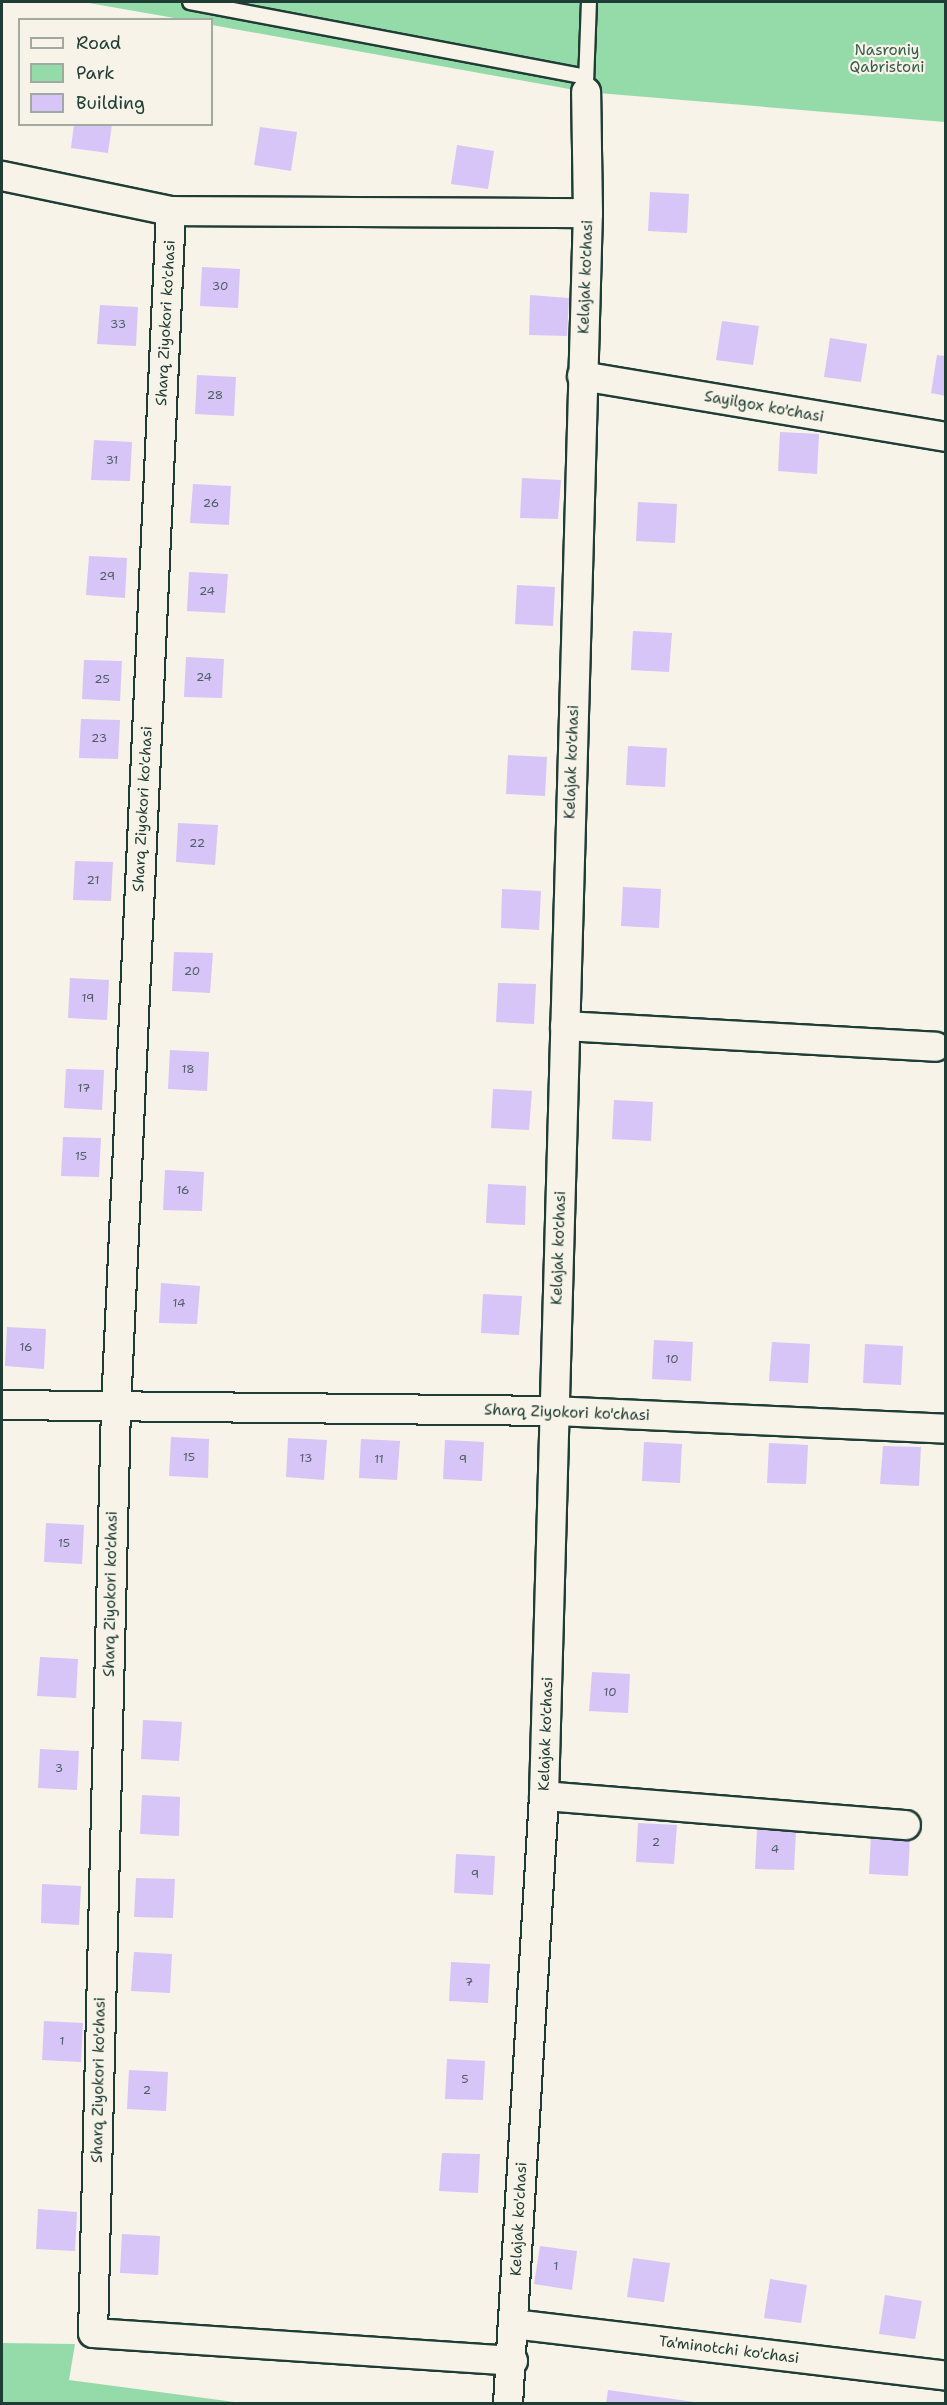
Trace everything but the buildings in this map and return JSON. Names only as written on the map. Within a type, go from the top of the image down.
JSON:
[{"type":"street","name":"Kelajak ko'chasi","points":[[508,2403],[513,2361],[513,2324],[544,1796],[588,213],[586,84]]},
{"type":"street","points":[[2,176],[171,211],[588,213]]},
{"type":"street","name":"Sharq Ziyokori ko'chasi","points":[[171,211],[116,1407],[93,2333],[513,2361]]},
{"type":"street","name":"Sayilgox ko'chasi","points":[[582,376],[945,437]]},
{"type":"street","points":[[565,1026],[934,1047]]},
{"type":"street","name":"Sharq Ziyokori ko'chasi","points":[[2,1405],[555,1411],[945,1429]]},
{"type":"street","points":[[544,1796],[906,1825]]},
{"type":"street","name":"Ta'minotchi ko'chasi","points":[[513,2324],[945,2376]]},
{"type":"lane","points":[[190,2],[586,84],[589,2]]},
{"type":"green space","name":"Nasroniy Qabristoni","points":[[83,2],[945,2],[945,122],[586,92],[213,25],[213,18],[174,18]]},
{"type":"green space","points":[[2,2343],[75,2344],[69,2380],[242,2403],[2,2403]]}]
